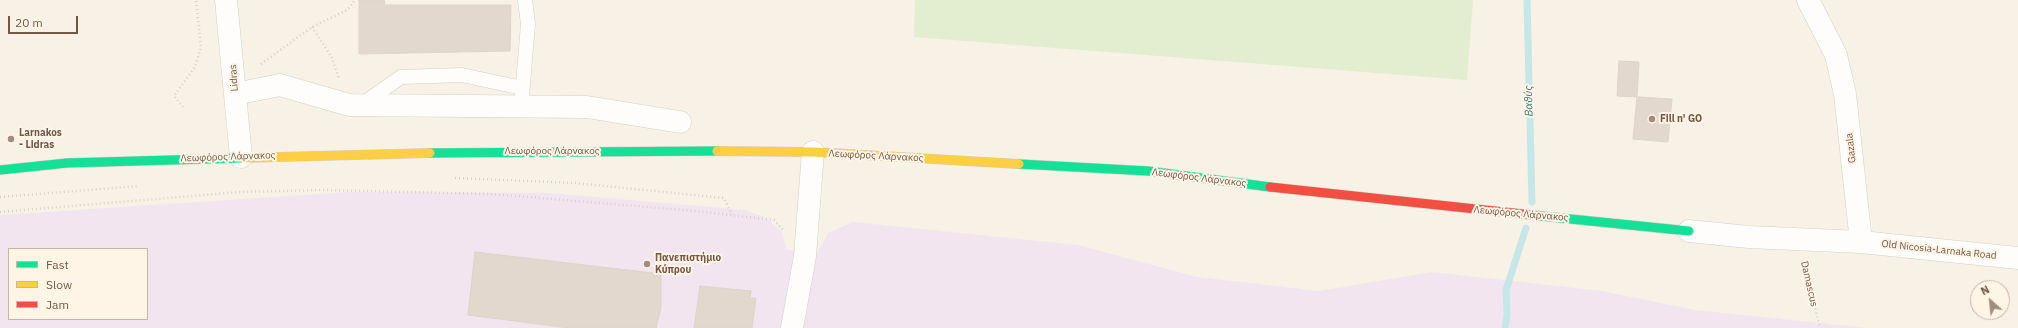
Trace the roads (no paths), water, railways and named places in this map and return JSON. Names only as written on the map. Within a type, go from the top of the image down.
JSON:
[{"type":"main road","name":"Λεωφόρος Λάρνακος","points":[[0,170],[67,163],[241,157],[510,151],[657,150],[813,152],[1148,171],[1325,194],[1689,231]]},
{"type":"street","name":"Lidras","points":[[226,0],[241,157]]},
{"type":"street","name":"Gazala","points":[[1808,0],[1836,55],[1845,94],[1861,242]]},
{"type":"street","points":[[234,88],[280,85],[355,105],[522,97],[680,122]]},
{"type":"street","points":[[792,328],[805,256],[813,152]]},
{"type":"street","name":"Λεωφόρος Λάρνακος","points":[[1689,231],[1749,237],[1861,242]]},
{"type":"street","name":"Old Nicosia-Larnaka Road","points":[[1861,242],[2018,258]]},
{"type":"lane","points":[[355,105],[401,77],[462,74],[522,97],[528,24],[525,0]]},
{"type":"waterway","name":"Βαθύς","points":[[1527,0],[1532,202]]},
{"type":"waterway","name":"Βαθύς","points":[[1505,328],[1507,315],[1506,290],[1526,228]]},
{"type":"place","name":"Fill n' GO","points":[[1652,119]]},
{"type":"place","name":"Larnakos - Lidras","points":[[11,139]]},
{"type":"place","name":"Πανεπιστήμιο Κύπρου","points":[[647,264]]}]
